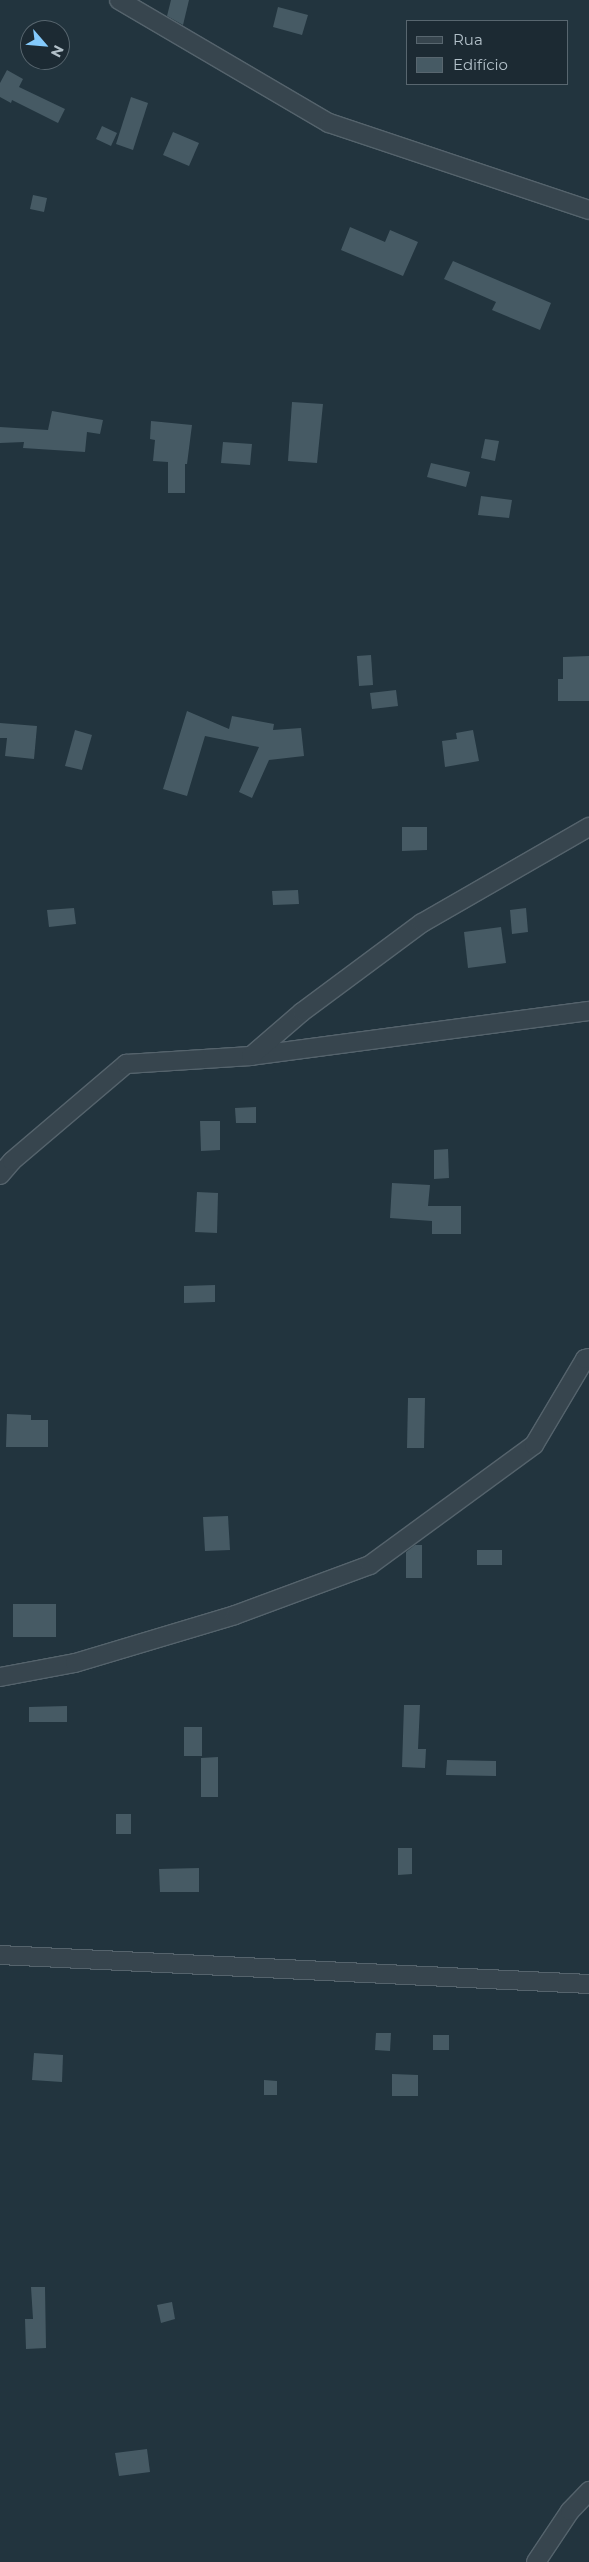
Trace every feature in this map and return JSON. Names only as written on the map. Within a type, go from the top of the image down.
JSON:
[{"type":"street","points":[[119,0],[329,122],[589,210]]},
{"type":"street","points":[[251,1056],[302,1012],[422,923],[589,826]]},
{"type":"street","points":[[0,1174],[12,1161],[126,1064],[251,1056],[589,1011]]},
{"type":"street","points":[[0,1677],[75,1663],[235,1615],[370,1565],[534,1445],[586,1359],[589,1358]]},
{"type":"street","points":[[0,1955],[589,1984]]},
{"type":"street","points":[[536,2562],[570,2511],[589,2490]]},
{"type":"building","points":[[171,0],[189,0],[183,25],[167,16]]},
{"type":"building","points":[[278,7],[308,15],[302,35],[273,27]]},
{"type":"building","points":[[7,70],[23,79],[19,87],[65,109],[58,123],[12,100],[11,103],[0,97],[0,83]]},
{"type":"building","points":[[131,97],[148,103],[133,150],[116,144]]},
{"type":"building","points":[[102,126],[117,133],[111,146],[96,139]]},
{"type":"building","points":[[173,132],[199,143],[189,166],[163,155]]},
{"type":"building","points":[[33,195],[47,198],[44,212],[30,209]]},
{"type":"building","points":[[350,227],[385,242],[390,230],[418,242],[403,276],[341,250]]},
{"type":"building","points":[[453,261],[551,303],[540,330],[492,310],[496,302],[444,279]]},
{"type":"building","points":[[292,402],[323,404],[317,463],[288,461]]},
{"type":"building","points":[[52,411],[103,420],[100,434],[87,432],[85,452],[23,448],[24,442],[0,443],[0,427],[48,430]]},
{"type":"building","points":[[151,421],[192,425],[187,464],[185,464],[185,493],[168,493],[168,462],[153,461],[155,440],[150,439]]},
{"type":"building","points":[[485,439],[499,441],[495,461],[481,458]]},
{"type":"building","points":[[223,442],[252,444],[250,465],[221,463]]},
{"type":"building","points":[[431,463],[470,472],[466,487],[427,477]]},
{"type":"building","points":[[481,496],[512,500],[509,518],[478,515]]},
{"type":"building","points":[[371,655],[373,685],[359,686],[357,656]]},
{"type":"building","points":[[589,656],[589,701],[558,701],[558,679],[563,679],[563,657]]},
{"type":"building","points":[[396,690],[398,706],[372,709],[370,693]]},
{"type":"building","points":[[187,711],[229,729],[232,716],[274,724],[273,730],[301,728],[304,756],[269,760],[252,798],[239,792],[259,747],[205,736],[187,796],[163,789]]},
{"type":"building","points":[[0,723],[37,726],[34,759],[5,756],[7,738],[0,738]]},
{"type":"building","points":[[75,730],[92,735],[82,770],[65,766]]},
{"type":"building","points":[[473,730],[479,761],[445,767],[442,741],[457,739],[456,733]]},
{"type":"building","points":[[402,827],[427,827],[427,850],[402,851]]},
{"type":"building","points":[[298,890],[299,904],[273,905],[272,891]]},
{"type":"building","points":[[74,908],[76,924],[49,927],[47,910]]},
{"type":"building","points":[[526,908],[528,932],[512,934],[510,910]]},
{"type":"building","points":[[501,927],[506,963],[468,968],[464,932]]},
{"type":"building","points":[[256,1107],[256,1123],[236,1123],[235,1108]]},
{"type":"building","points":[[200,1121],[220,1121],[220,1150],[201,1151]]},
{"type":"building","points":[[448,1149],[449,1178],[434,1179],[434,1150]]},
{"type":"building","points":[[392,1183],[430,1185],[428,1206],[461,1206],[461,1234],[432,1234],[432,1221],[390,1218]]},
{"type":"building","points":[[197,1192],[218,1193],[217,1233],[195,1232]]},
{"type":"building","points":[[215,1285],[215,1302],[184,1303],[184,1286]]},
{"type":"building","points":[[408,1398],[425,1398],[424,1448],[407,1448]]},
{"type":"building","points":[[7,1414],[31,1415],[31,1420],[48,1420],[48,1447],[6,1447]]},
{"type":"building","points":[[228,1516],[230,1550],[205,1551],[203,1517]]},
{"type":"building","points":[[415,1545],[422,1545],[422,1578],[406,1578],[406,1552]]},
{"type":"building","points":[[477,1550],[502,1550],[502,1565],[477,1565]]},
{"type":"building","points":[[13,1604],[56,1604],[56,1637],[13,1637]]},
{"type":"building","points":[[404,1705],[420,1705],[418,1749],[426,1749],[425,1768],[402,1767]]},
{"type":"building","points":[[67,1706],[67,1722],[29,1722],[29,1707]]},
{"type":"building","points":[[184,1727],[202,1727],[202,1756],[184,1756]]},
{"type":"building","points":[[218,1757],[218,1797],[201,1797],[201,1758]]},
{"type":"building","points":[[447,1760],[496,1761],[496,1776],[446,1775]]},
{"type":"building","points":[[116,1814],[131,1814],[131,1834],[116,1834]]},
{"type":"building","points":[[398,1848],[412,1848],[412,1874],[398,1875]]},
{"type":"building","points":[[199,1868],[199,1892],[160,1892],[159,1869]]},
{"type":"building","points":[[376,2033],[391,2033],[390,2051],[375,2050]]},
{"type":"building","points":[[433,2035],[449,2035],[449,2050],[433,2050]]},
{"type":"building","points":[[34,2053],[63,2055],[62,2082],[32,2080]]},
{"type":"building","points":[[392,2074],[418,2075],[418,2096],[392,2096]]},
{"type":"building","points":[[264,2080],[277,2081],[277,2095],[264,2095]]},
{"type":"building","points":[[31,2287],[45,2287],[46,2348],[26,2349],[25,2319],[33,2319]]},
{"type":"building","points":[[172,2302],[175,2319],[161,2323],[157,2305]]},
{"type":"building","points":[[147,2449],[150,2472],[119,2476],[115,2453]]}]
